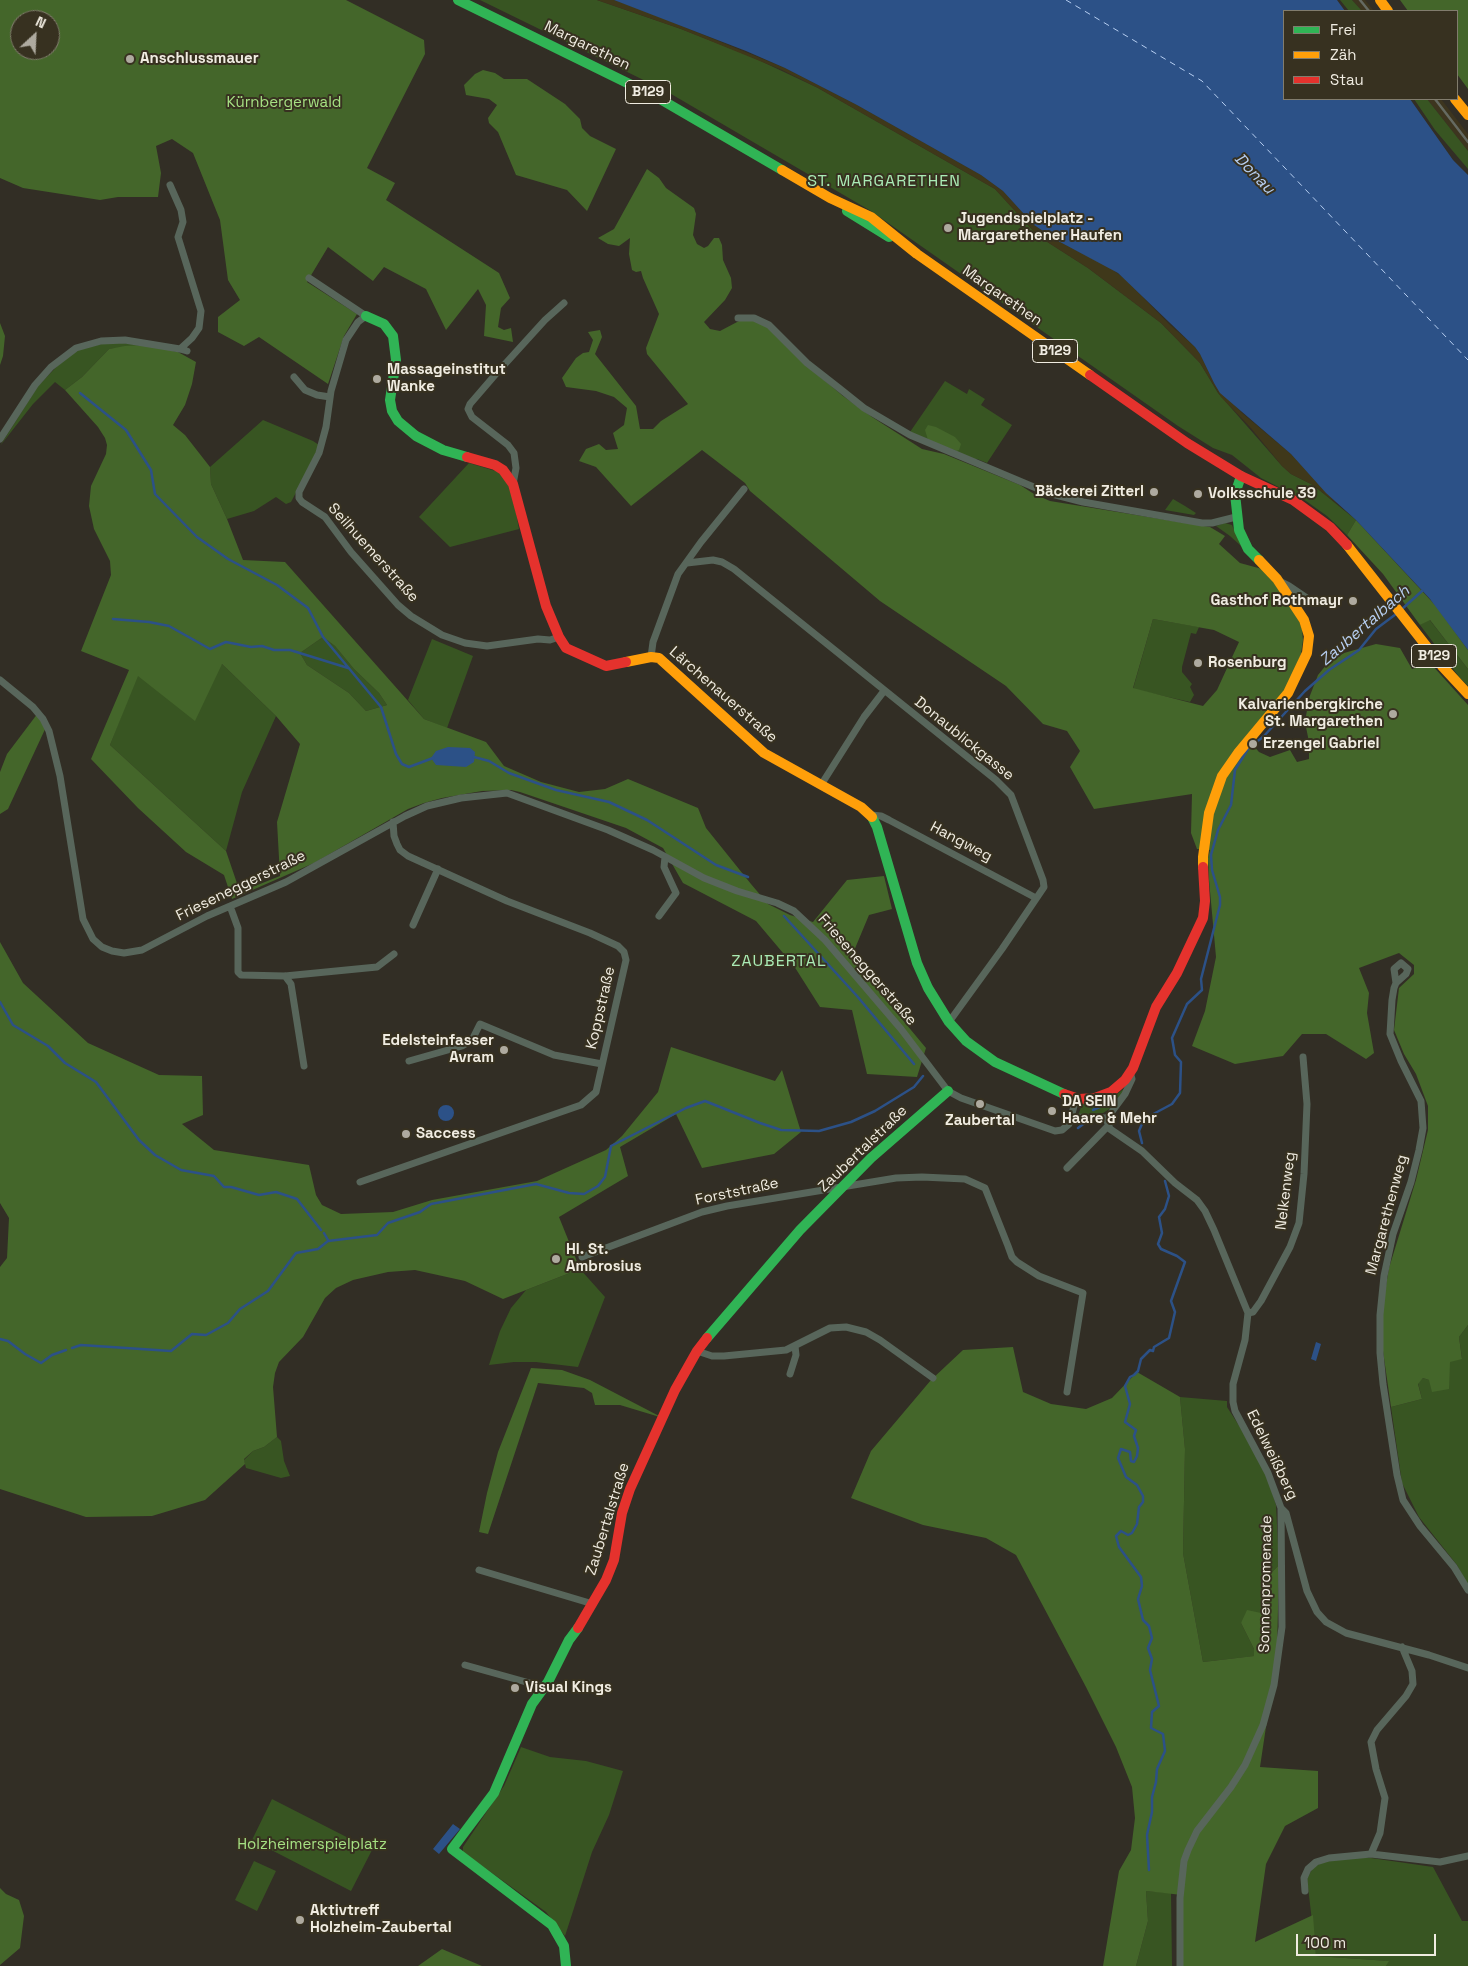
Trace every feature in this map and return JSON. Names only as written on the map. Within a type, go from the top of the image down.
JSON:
[{"type":"street","name":"Margarethen","points":[[458,0],[660,99],[830,198],[871,227],[903,244],[1208,457],[1241,476]]},
{"type":"street","points":[[1456,100],[1468,115]]},
{"type":"street","points":[[0,439],[35,385],[50,367],[76,348],[101,341],[125,340],[183,350],[199,328],[202,311],[178,237],[183,222],[181,210],[170,185]]},
{"type":"street","points":[[309,278],[366,316]]},
{"type":"street","name":"Lärchenauerstraße","points":[[513,484],[516,468],[514,454],[508,445],[472,417],[468,409],[472,401],[495,375],[545,320],[564,303]]},
{"type":"street","name":"Seilhuemerstraße","points":[[366,316],[358,322],[346,340],[330,397],[326,427],[319,453],[301,486],[299,498],[325,518],[351,552],[398,605],[425,626],[442,636],[465,644],[487,646],[538,639],[550,640],[558,637]]},
{"type":"street","name":"Lärchenauerstraße","points":[[366,316],[384,324],[393,336],[396,360],[390,400],[392,411],[398,421],[416,436],[443,450],[495,465],[503,470],[513,484],[540,587],[558,637],[574,653],[601,665],[611,666],[651,656],[663,660],[764,753],[861,807],[871,815]]},
{"type":"street","points":[[738,318],[754,318],[769,324],[823,376],[864,408],[910,435],[1053,495],[1106,507],[1202,523],[1212,523],[1236,517]]},
{"type":"street","points":[[294,376],[302,387],[310,393],[330,397]]},
{"type":"street","points":[[871,815],[880,834],[920,969],[928,988],[949,1022],[966,1042],[985,1056],[1034,1082],[1076,1099],[1092,1099],[1106,1094],[1119,1085],[1130,1072],[1156,1007],[1177,972],[1204,913],[1203,857],[1209,814],[1216,789],[1222,776],[1238,753],[1288,693],[1305,659],[1308,629],[1301,615],[1278,582],[1248,549],[1239,530],[1236,517],[1235,494],[1241,476]]},
{"type":"street","name":"B129","points":[[1241,476],[1293,500],[1330,526],[1359,558],[1442,666],[1468,694]]},
{"type":"street","points":[[651,656],[652,642],[678,574],[696,548],[744,490]]},
{"type":"street","name":"Donaublickgasse","points":[[687,563],[713,560],[727,564],[990,775],[1011,795],[1044,883],[1042,890],[949,1022]]},
{"type":"street","points":[[1278,582],[1289,586],[1314,603]]},
{"type":"street","name":"Frieseneggerstraße","points":[[0,680],[32,707],[43,719],[49,731],[60,776],[82,914],[87,930],[93,939],[112,951],[136,952],[230,906],[296,877],[416,810],[444,801],[474,796],[506,794],[608,830],[704,878],[736,891],[782,904],[805,919],[901,1029],[948,1091]]},
{"type":"street","points":[[821,785],[864,717],[884,691]]},
{"type":"street","name":"Hangweg","points":[[871,815],[881,816],[889,820],[1036,898]]},
{"type":"street","name":"Koppstraße","points":[[360,1182],[582,1104],[596,1092],[625,969],[626,957],[618,946],[590,933],[507,901],[403,853],[394,836],[393,822]]},
{"type":"street","points":[[659,916],[676,894],[664,867],[665,857]]},
{"type":"street","points":[[413,925],[438,869]]},
{"type":"street","points":[[230,906],[238,928],[239,974],[243,976],[285,976],[378,967],[394,954]]},
{"type":"street","points":[[285,976],[291,984],[304,1066]]},
{"type":"street","name":"Margarethenweg","points":[[1396,982],[1392,1000],[1390,1034],[1421,1101],[1423,1128],[1411,1182],[1393,1234],[1384,1276],[1380,1315],[1380,1353],[1383,1384],[1398,1483],[1403,1500],[1420,1526],[1454,1567],[1468,1590]]},
{"type":"street","points":[[409,1061],[462,1046],[472,1040],[480,1024],[554,1055],[602,1064]]},
{"type":"street","name":"Nelkenweg","points":[[1248,1313],[1256,1308],[1261,1301],[1290,1247],[1298,1223],[1304,1169],[1307,1104],[1303,1057]]},
{"type":"street","points":[[1072,1117],[1106,1118],[1118,1106],[1125,1094],[1132,1079],[1130,1072]]},
{"type":"street","points":[[948,1091],[968,1100],[1055,1130],[1065,1128],[1072,1117],[1076,1099]]},
{"type":"street","name":"Zaubertalstraße","points":[[566,1966],[564,1946],[552,1926],[534,1910],[452,1849],[494,1793],[532,1704],[544,1687],[569,1640],[593,1604],[614,1560],[622,1514],[630,1488],[675,1390],[697,1351],[714,1328],[779,1254],[844,1186],[911,1122],[948,1091]]},
{"type":"street","points":[[1067,1168],[1108,1126],[1106,1118]]},
{"type":"street","name":"Edelweißberg","points":[[1108,1126],[1112,1131],[1142,1151],[1196,1200],[1205,1211],[1248,1313],[1245,1340],[1233,1384],[1233,1402],[1265,1466],[1281,1508],[1286,1513],[1307,1592],[1321,1617],[1332,1626],[1346,1633],[1402,1647],[1468,1668]]},
{"type":"street","name":"Forststraße","points":[[582,1257],[712,1209],[844,1186],[922,1177],[960,1178],[985,1188],[1012,1256],[1018,1262],[1039,1276],[1083,1293],[1067,1392]]},
{"type":"street","points":[[697,1351],[724,1356],[786,1350],[830,1328],[846,1327],[866,1332],[880,1340],[933,1378]]},
{"type":"street","points":[[790,1374],[795,1362],[795,1346]]},
{"type":"street","name":"Sonnenpromenade","points":[[1180,1966],[1180,1898],[1184,1861],[1197,1831],[1231,1787],[1245,1765],[1263,1725],[1274,1685],[1282,1627],[1281,1508]]},
{"type":"street","points":[[479,1570],[593,1604]]},
{"type":"street","points":[[1371,1854],[1380,1833],[1385,1798],[1376,1769],[1371,1742],[1377,1730],[1406,1696],[1413,1684],[1412,1671],[1402,1647]]},
{"type":"street","points":[[464,1665],[544,1687]]},
{"type":"street","points":[[1305,1890],[1305,1875],[1310,1866],[1316,1862],[1340,1856],[1371,1854],[1440,1862],[1457,1860],[1468,1856]]},
{"type":"shaded area","points":[[1352,0],[1365,0],[1373,10],[1361,10]]},
{"type":"shaded area","points":[[1428,100],[1442,100],[1468,134],[1468,151]]},
{"type":"green space","name":"Kürnbergerwald","points":[[0,0],[346,0],[424,40],[425,54],[367,168],[395,183],[386,200],[499,273],[510,298],[501,308],[498,327],[504,330],[511,328],[513,342],[484,336],[486,305],[478,289],[446,330],[426,289],[384,267],[373,281],[328,247],[307,282],[357,314],[344,336],[328,384],[259,337],[244,346],[218,332],[218,317],[240,300],[228,280],[220,220],[193,153],[172,139],[156,146],[161,173],[158,197],[118,197],[100,200],[23,188],[0,178]]},
{"type":"green space","points":[[480,0],[597,0],[681,29],[750,56],[818,88],[995,189],[1038,236],[1088,268],[1161,323],[1200,363],[1218,393],[1282,466],[1291,474],[1313,485],[1356,520],[1347,535],[1327,516],[1306,501],[1261,478],[1232,455],[1213,448],[1178,426],[871,211],[666,91]]},
{"type":"green space","points":[[1340,0],[1352,0],[1361,10],[1348,10]]},
{"type":"green space","points":[[1400,0],[1468,0],[1468,89],[1458,75],[1458,10],[1407,10]]},
{"type":"green space","points":[[483,70],[495,73],[504,79],[527,79],[565,104],[580,119],[582,128],[590,136],[616,149],[587,211],[567,190],[516,175],[498,132],[489,123],[488,118],[497,105],[489,99],[466,95],[464,85],[475,74]]},
{"type":"green space","points":[[1415,100],[1428,100],[1468,151],[1468,169],[1435,130]]},
{"type":"green space","points":[[647,169],[659,178],[666,188],[694,208],[696,214],[693,235],[697,244],[704,248],[714,238],[719,238],[722,245],[723,260],[731,278],[732,288],[725,300],[704,322],[710,329],[720,331],[739,321],[752,320],[766,325],[818,375],[843,396],[922,449],[944,454],[1020,485],[1050,501],[1210,527],[1225,536],[1219,544],[1240,563],[1262,569],[1298,618],[1302,629],[1301,654],[1293,676],[1251,743],[1259,752],[1270,757],[1290,750],[1297,762],[1309,759],[1309,742],[1305,722],[1309,698],[1318,675],[1327,664],[1344,653],[1376,644],[1400,648],[1412,669],[1431,664],[1468,705],[1468,1325],[1459,1337],[1462,1359],[1450,1362],[1449,1389],[1432,1392],[1429,1380],[1423,1378],[1418,1384],[1422,1399],[1391,1407],[1383,1351],[1382,1309],[1389,1268],[1416,1180],[1428,1130],[1428,1106],[1416,1074],[1404,1054],[1394,1030],[1399,988],[1414,974],[1414,965],[1399,953],[1359,968],[1369,993],[1367,1013],[1374,1053],[1366,1059],[1326,1034],[1302,1034],[1283,1056],[1235,1064],[1192,1046],[1205,1011],[1216,957],[1209,880],[1208,858],[1210,850],[1197,849],[1191,833],[1192,794],[1094,809],[1070,767],[1080,751],[1067,731],[1043,724],[1006,686],[880,601],[750,491],[745,483],[702,450],[631,506],[596,467],[579,461],[586,449],[599,444],[606,450],[618,449],[613,433],[624,425],[627,408],[614,397],[596,391],[566,387],[562,378],[576,358],[583,353],[589,352],[593,340],[588,332],[600,330],[602,337],[595,354],[636,406],[640,429],[653,429],[661,421],[688,404],[647,354],[646,348],[659,314],[641,271],[636,272],[632,270],[629,254],[630,238],[619,246],[608,244],[598,238],[614,229]],"holes":[[[1153,619],[1214,630],[1239,642],[1217,690],[1203,706],[1133,688]]]},
{"type":"green space","points":[[0,323],[5,336],[0,365]]},
{"type":"green space","points":[[111,342],[146,345],[109,349],[82,377],[65,390],[55,382],[33,404],[0,446],[38,386],[67,356],[83,348]]},
{"type":"green space","points":[[146,345],[178,352],[196,362],[192,384],[185,405],[173,425],[185,435],[210,467],[211,484],[243,560],[285,562],[424,719],[486,742],[504,766],[541,782],[579,792],[605,789],[628,779],[698,808],[706,828],[768,904],[790,915],[813,922],[847,880],[884,876],[892,909],[869,915],[851,958],[926,1048],[917,1077],[867,1074],[852,1010],[820,1007],[794,966],[756,921],[683,883],[663,848],[626,828],[520,792],[511,790],[482,791],[424,803],[408,809],[314,863],[232,899],[224,875],[186,852],[138,808],[91,759],[129,670],[81,651],[111,575],[110,561],[94,529],[89,506],[91,486],[106,454],[107,445],[98,427],[65,390],[82,377],[109,349]],"holes":[[[323,637],[335,646],[354,669],[379,693],[387,705],[366,711],[349,693],[307,665],[300,653]],[[222,664],[276,716],[300,744],[277,822],[280,876],[240,892],[226,851],[110,745],[138,676],[195,721]]]},
{"type":"green space","points":[[945,381],[967,394],[969,389],[985,399],[981,405],[1012,425],[987,463],[977,459],[974,461],[910,432]]},
{"type":"green space","points":[[263,420],[313,441],[319,445],[318,451],[291,502],[286,504],[276,497],[254,511],[227,519],[211,484],[210,467]]},
{"type":"green space","points":[[928,425],[955,437],[961,444],[959,450],[957,451],[928,440],[925,430]]},
{"type":"green space","points":[[469,463],[499,472],[512,490],[519,529],[450,547],[419,517]]},
{"type":"green space","points":[[1173,499],[1196,513],[1194,515],[1165,510]]},
{"type":"green space","points":[[1356,520],[1436,606],[1468,650],[1468,669],[1430,620],[1420,625],[1383,574],[1347,535]]},
{"type":"green space","points":[[1225,523],[1232,525],[1241,546],[1216,526]]},
{"type":"green space","points":[[1153,619],[1199,627],[1196,634],[1191,633],[1182,667],[1182,672],[1192,684],[1190,687],[1194,695],[1190,702],[1133,689]]},
{"type":"green space","points":[[1429,619],[1468,669],[1468,686],[1420,625]]},
{"type":"green space","points":[[323,637],[335,646],[354,669],[379,693],[387,705],[366,711],[349,693],[307,665],[300,653]]},
{"type":"green space","points":[[432,639],[473,656],[447,728],[424,719],[408,700]]},
{"type":"green space","points":[[222,664],[276,716],[242,792],[226,851],[110,745],[137,675]]},
{"type":"green space","points":[[38,713],[47,725],[8,809],[0,814],[0,772],[7,754]]},
{"type":"green space","points":[[0,942],[23,983],[88,1043],[159,1075],[202,1076],[203,1115],[182,1124],[214,1150],[309,1165],[316,1195],[322,1205],[341,1214],[393,1212],[432,1200],[537,1181],[606,1150],[622,1136],[658,1092],[671,1047],[775,1081],[782,1070],[801,1132],[774,1154],[702,1168],[676,1114],[620,1147],[628,1176],[559,1217],[580,1269],[503,1299],[465,1281],[415,1270],[388,1272],[353,1280],[336,1288],[325,1298],[303,1337],[279,1362],[273,1387],[277,1437],[264,1447],[253,1451],[244,1459],[245,1464],[205,1500],[152,1516],[86,1517],[0,1489],[0,1267],[7,1258],[9,1218],[0,1203]]},
{"type":"green space","points":[[1125,1088],[1119,1099],[1111,1108],[1103,1113],[1078,1116],[1082,1104],[1100,1102],[1113,1097]]},
{"type":"green space","points":[[580,1269],[605,1297],[578,1367],[536,1362],[489,1365],[500,1331],[511,1308],[526,1290]]},
{"type":"green space","points":[[1468,1325],[1468,1585],[1457,1565],[1419,1517],[1402,1483],[1391,1407],[1422,1399],[1418,1383],[1423,1378],[1429,1380],[1450,1361],[1462,1358],[1459,1337]]},
{"type":"green space","points":[[1013,1347],[1023,1392],[1051,1404],[1086,1409],[1112,1398],[1137,1372],[1180,1397],[1185,1449],[1183,1553],[1203,1662],[1254,1656],[1254,1649],[1241,1623],[1247,1610],[1261,1613],[1267,1577],[1279,1565],[1277,1653],[1260,1767],[1318,1771],[1318,1808],[1285,1826],[1266,1864],[1255,1942],[1313,1915],[1316,1956],[1389,1961],[1386,1966],[1183,1966],[1182,1895],[1146,1891],[1148,1921],[1136,1966],[1103,1966],[1119,1871],[1131,1850],[1135,1818],[1132,1787],[1116,1747],[1086,1687],[1016,1555],[986,1538],[923,1525],[851,1498],[871,1451],[931,1380],[963,1350]]},
{"type":"green space","points":[[531,1368],[562,1370],[590,1380],[663,1418],[620,1405],[595,1405],[592,1393],[584,1388],[538,1383],[488,1534],[479,1532],[498,1452]]},
{"type":"green space","points":[[1180,1397],[1227,1401],[1227,1407],[1247,1438],[1267,1476],[1276,1505],[1279,1565],[1267,1577],[1261,1613],[1241,1623],[1254,1649],[1255,1656],[1203,1662],[1183,1553],[1185,1449]]},
{"type":"green space","points":[[277,1437],[281,1441],[284,1461],[290,1476],[281,1478],[246,1468],[244,1460],[253,1451],[264,1447]]},
{"type":"green space","points":[[521,1747],[550,1757],[586,1761],[623,1771],[609,1815],[592,1852],[565,1936],[546,1912],[463,1852],[463,1847],[504,1786]]},
{"type":"green space","name":"Holzheimerspielplatz","points":[[272,1799],[372,1850],[351,1891],[252,1840]]},
{"type":"green space","points":[[1347,1858],[1371,1858],[1433,1867],[1462,1921],[1468,1921],[1468,1966],[1386,1966],[1388,1961],[1316,1956],[1307,1878],[1313,1868],[1322,1862]]},
{"type":"green space","points":[[254,1861],[276,1871],[257,1911],[235,1900]]},
{"type":"green space","points":[[0,1888],[6,1894],[19,1900],[24,1916],[20,1948],[0,1965]]},
{"type":"green space","points":[[1146,1891],[1171,1893],[1172,1966],[1136,1966],[1148,1921]]},
{"type":"green space","points":[[442,1949],[482,1966],[418,1966]]},
{"type":"sand","points":[[597,0],[614,0],[642,10],[785,68],[857,105],[981,175],[1003,191],[1034,225],[1060,242],[1109,267],[1125,279],[1169,324],[1195,347],[1214,383],[1242,413],[1291,454],[1337,504],[1313,485],[1291,474],[1282,466],[1250,427],[1221,397],[1200,363],[1161,323],[1088,268],[1038,236],[995,189],[818,88],[782,70],[681,29]]},
{"type":"water","name":"Donau","points":[[614,0],[1337,0],[1344,10],[1283,10],[1283,100],[1411,100],[1453,160],[1468,175],[1468,650],[1430,599],[1356,520],[1326,493],[1291,454],[1220,393],[1195,347],[1118,273],[1060,242],[1034,225],[1003,191],[981,175],[857,105],[785,68]]},
{"type":"water","points":[[448,747],[470,748],[475,752],[474,762],[466,767],[436,765],[431,758],[436,751]]},
{"type":"water","points":[[446,1105],[452,1107],[454,1113],[452,1119],[446,1121],[440,1119],[438,1113],[440,1107]]},
{"type":"water","points":[[1316,1342],[1321,1344],[1316,1361],[1311,1359]]},
{"type":"water","points":[[453,1824],[460,1829],[439,1854],[433,1849]]},
{"type":"waterway","points":[[80,393],[126,430],[151,470],[155,494],[197,537],[228,559],[277,585],[308,608],[323,637],[381,707],[396,754],[402,764],[409,767],[433,758]]},
{"type":"waterway","name":"Zaubertalbach","points":[[1402,609],[1422,591]]},
{"type":"waterway","name":"Zaubertalbach","points":[[1142,1143],[1139,1131],[1144,1119],[1172,1104],[1180,1093],[1181,1062],[1175,1055],[1172,1038],[1187,1004],[1202,990],[1201,979],[1220,905],[1220,897],[1212,870],[1211,855],[1218,830],[1231,805],[1235,770],[1248,749],[1264,736],[1305,691],[1329,670],[1359,650],[1376,629],[1396,614]]},
{"type":"waterway","points":[[113,619],[169,626],[210,649],[226,642],[251,647],[262,646],[274,650],[290,650],[348,668]]},
{"type":"waterway","points":[[474,757],[489,761],[509,773],[556,790],[609,802],[647,820],[716,865],[748,877]]},
{"type":"waterway","points":[[784,916],[857,996],[914,1064]]},
{"type":"waterway","points":[[0,1002],[13,1025],[48,1046],[65,1063],[96,1082],[139,1140],[155,1155],[181,1170],[214,1176],[224,1187],[231,1187],[259,1195],[276,1192],[297,1199],[321,1230]]},
{"type":"waterway","points":[[72,1348],[81,1345],[171,1351],[192,1334],[206,1335],[228,1323],[240,1309],[268,1291],[296,1253],[318,1249],[328,1241],[377,1235],[388,1223],[420,1212],[431,1204],[536,1184],[569,1193],[584,1194],[598,1186],[605,1177],[611,1146],[686,1108],[705,1101],[781,1130],[819,1131],[851,1122],[875,1111],[914,1087],[923,1076]]},
{"type":"waterway","points":[[1093,1110],[1117,1099]]},
{"type":"waterway","points":[[1078,1128],[1086,1122]]},
{"type":"waterway","name":"Zaubertalbach","points":[[1149,1870],[1147,1835],[1152,1812],[1152,1797],[1157,1769],[1165,1751],[1163,1734],[1151,1728],[1152,1712],[1159,1706],[1150,1670],[1152,1659],[1148,1648],[1152,1638],[1149,1626],[1143,1620],[1138,1599],[1142,1586],[1141,1577],[1119,1547],[1116,1536],[1121,1531],[1128,1535],[1132,1533],[1137,1524],[1139,1507],[1143,1502],[1143,1496],[1137,1485],[1126,1477],[1118,1458],[1121,1449],[1130,1452],[1131,1461],[1134,1462],[1138,1448],[1134,1436],[1136,1430],[1125,1422],[1130,1404],[1125,1386],[1130,1377],[1138,1371],[1141,1359],[1150,1350],[1153,1351],[1154,1347],[1169,1338],[1175,1312],[1171,1301],[1185,1262],[1161,1249],[1158,1244],[1162,1233],[1159,1217],[1165,1209],[1169,1196],[1165,1181]]},
{"type":"waterway","points":[[324,1233],[328,1240]]},
{"type":"waterway","points":[[0,1339],[8,1341],[41,1363],[52,1355],[66,1350]]},
{"type":"ferry route","points":[[1066,0],[1202,81],[1468,360]]},
{"type":"railway","points":[[1360,0],[1368,10]]},
{"type":"railway","points":[[1436,100],[1468,142]]},
{"type":"traffic: fast","points":[[458,0],[660,99],[782,170]]},
{"type":"traffic: fast","points":[[847,211],[889,237]]},
{"type":"traffic: fast","points":[[366,316],[384,324],[393,336],[396,360],[390,400],[392,411],[398,421],[416,436],[443,450],[467,457]]},
{"type":"traffic: fast","points":[[1241,476],[1235,494],[1239,530],[1248,549],[1259,560]]},
{"type":"traffic: fast","points":[[872,817],[877,827],[917,963],[928,988],[949,1022],[966,1041],[995,1062],[1064,1094]]},
{"type":"traffic: fast","points":[[707,1338],[800,1230],[871,1158],[948,1091]]},
{"type":"traffic: fast","points":[[566,1966],[564,1946],[552,1925],[452,1849],[494,1793],[532,1704],[548,1682],[569,1640],[578,1628]]},
{"type":"traffic: slow","points":[[1380,0],[1387,10]]},
{"type":"traffic: slow","points":[[1456,100],[1468,115]]},
{"type":"traffic: slow","points":[[782,170],[830,198],[871,217],[917,254],[1090,375]]},
{"type":"traffic: slow","points":[[1347,545],[1442,666],[1468,694]]},
{"type":"traffic: slow","points":[[1203,867],[1209,813],[1222,776],[1238,753],[1288,693],[1307,653],[1309,636],[1304,620],[1277,579],[1259,560]]},
{"type":"traffic: slow","points":[[626,662],[651,657],[659,658],[764,753],[861,807],[872,817]]},
{"type":"traffic: jam","points":[[1090,375],[1187,443],[1241,476],[1293,500],[1330,527],[1347,545]]},
{"type":"traffic: jam","points":[[467,457],[495,465],[503,470],[513,484],[546,606],[559,637],[566,648],[606,666],[626,662]]},
{"type":"traffic: jam","points":[[1064,1094],[1079,1099],[1095,1098],[1111,1092],[1125,1080],[1133,1068],[1156,1007],[1177,973],[1203,918],[1205,901],[1203,867]]},
{"type":"traffic: jam","points":[[578,1628],[606,1580],[614,1560],[622,1513],[630,1489],[675,1390],[697,1351],[707,1338]]},
{"type":"place","name":"Anschlussmauer","points":[[130,59]]},
{"type":"place","name":"Jugendspielplatz - Margarethener Haufen","points":[[948,228]]},
{"type":"place","name":"Massageinstitut Wanke","points":[[377,379]]},
{"type":"place","name":"Bäckerei Zitterl","points":[[1154,492]]},
{"type":"place","name":"Volksschule 39","points":[[1198,494]]},
{"type":"place","name":"Gasthof Rothmayr","points":[[1353,601]]},
{"type":"place","name":"Rosenburg","points":[[1198,663]]},
{"type":"place","name":"Kalvarienbergkirche St. Margarethen","points":[[1393,714]]},
{"type":"place","name":"Erzengel Gabriel","points":[[1253,744]]},
{"type":"place","name":"Edelsteinfasser Avram","points":[[504,1050]]},
{"type":"place","name":"Zaubertal","points":[[980,1104]]},
{"type":"place","name":"DA SEIN Haare & Mehr","points":[[1052,1111]]},
{"type":"place","name":"Saccess","points":[[406,1134]]},
{"type":"place","name":"Hl. St. Ambrosius","points":[[556,1259]]},
{"type":"place","name":"Visual Kings","points":[[515,1688]]},
{"type":"place","name":"Aktivtreff Holzheim-Zaubertal","points":[[300,1920]]},
{"type":"district","name":"ST. MARGARETHEN","points":[[884,182]]},
{"type":"district","name":"ZAUBERTAL","points":[[779,962]]}]
